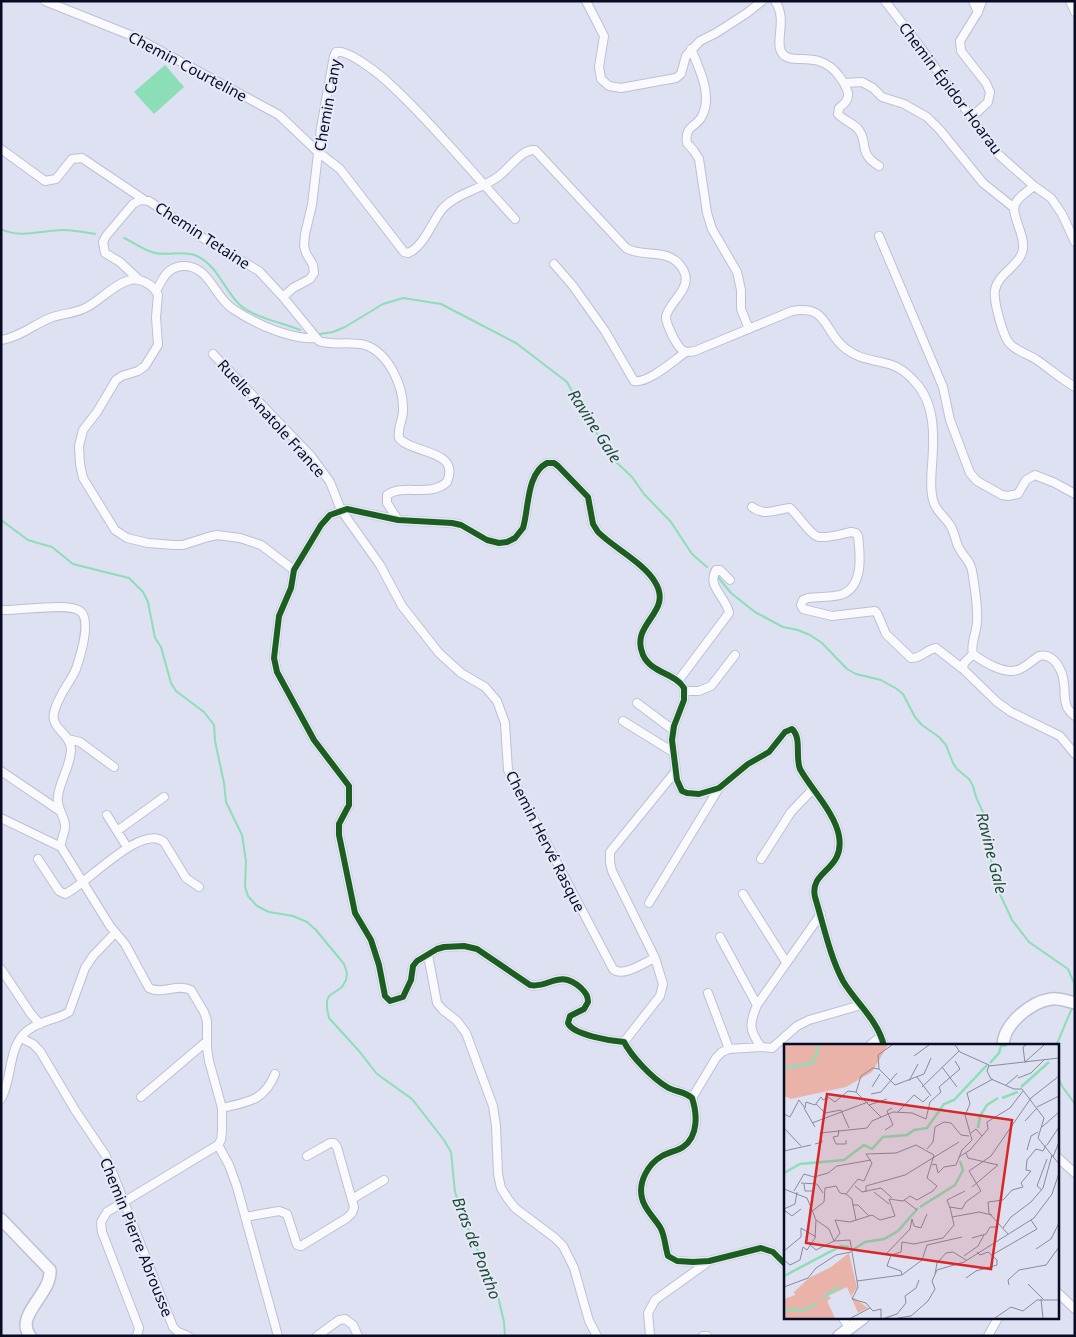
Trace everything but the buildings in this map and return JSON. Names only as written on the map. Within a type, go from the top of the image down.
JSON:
[{"type":"main road","points":[[1003,1044],[1009,1026],[1039,1002],[1053,999],[1075,1003]]},
{"type":"main road","points":[[1,1220],[50,1270],[46,1287],[27,1318],[25,1325],[30,1336]]},
{"type":"main road","points":[[839,1336],[861,1320]]},
{"type":"street","name":"Chemin Courteline","points":[[45,1],[135,37],[280,115],[318,152],[340,169],[404,252],[408,253],[415,249],[446,206],[482,184]]},
{"type":"street","points":[[586,1],[604,36],[599,67],[601,79],[609,86],[621,88],[676,78],[681,74],[683,62],[691,49],[700,41],[732,23],[762,1]]},
{"type":"street","points":[[775,1],[782,19],[779,48],[784,56],[792,60],[815,59],[831,67],[844,84],[848,98],[845,104],[839,108],[838,114],[858,128],[869,161],[879,166]]},
{"type":"street","name":"Chemin Épidor Hoarau","points":[[885,1],[998,154],[1034,186],[1051,198],[1062,214],[1075,242]]},
{"type":"street","points":[[973,1],[978,12]]},
{"type":"street","points":[[971,118],[985,106],[990,97],[988,87],[960,46],[961,37],[978,12],[982,1]]},
{"type":"street","points":[[1070,1],[1075,12]]},
{"type":"street","points":[[691,49],[700,70],[706,101],[703,116],[687,132],[686,143],[699,159],[707,213],[712,229],[737,272],[741,309],[749,329]]},
{"type":"street","name":"Chemin Cany","points":[[283,297],[292,288],[310,279],[314,273],[313,265],[304,246],[305,234],[312,205],[318,152],[336,52],[340,51],[364,64],[392,86],[515,219]]},
{"type":"street","points":[[844,84],[862,82],[873,88],[882,97],[904,104],[927,117],[940,130],[983,183],[1013,208],[1021,230],[1022,252],[1018,260],[1000,280],[994,296],[1005,338],[1016,349],[1035,358],[1075,387]]},
{"type":"street","points":[[1,149],[45,181],[56,180],[72,159],[82,158],[143,200]]},
{"type":"street","points":[[482,184],[497,178],[527,150],[535,150],[626,248],[636,252],[662,254],[675,260],[681,267],[684,283],[682,293],[668,311],[667,321],[678,346],[686,352]]},
{"type":"street","points":[[1013,208],[1018,199],[1034,186]]},
{"type":"street","name":"Chemin Tetaine","points":[[139,280],[120,262],[109,257],[105,253],[103,244],[106,236],[134,204],[143,200],[149,200],[206,240],[259,271],[316,338]]},
{"type":"street","points":[[879,236],[943,387],[950,420],[973,477],[982,485],[1008,496],[1018,494],[1026,480],[1035,475],[1047,479],[1075,494]]},
{"type":"street","points":[[554,264],[573,286],[605,331],[634,381],[642,381],[654,375],[686,352],[792,311],[803,309],[811,310],[820,315],[839,344],[848,351],[859,357],[892,365],[905,372],[917,384],[924,395],[932,421],[934,441],[931,479],[933,501],[936,508],[950,525],[958,545],[970,564],[973,574],[978,619],[972,649],[974,654],[1002,669],[1014,672],[1024,668],[1039,656],[1048,656],[1053,659],[1061,671],[1068,710],[1075,716]]},
{"type":"street","points":[[156,292],[166,273],[170,270],[184,266],[193,267],[206,276],[224,302],[232,309],[263,326],[298,337],[316,338],[323,342],[366,346],[380,353],[387,362],[402,396],[403,410],[399,438],[407,445],[437,455],[447,464],[450,470],[447,482],[434,490],[394,492],[387,495],[387,503],[398,520]]},
{"type":"street","points":[[1,340],[14,337],[52,317],[72,314],[86,308],[122,283],[139,280],[150,285],[156,292],[159,300],[156,317],[158,345],[145,366],[116,380],[83,430],[79,446],[83,478],[115,530],[127,538],[174,546],[193,543],[208,537],[240,538],[261,545],[294,570]]},
{"type":"street","name":"Ruelle Anatole France","points":[[213,354],[316,462],[330,482],[341,510]]},
{"type":"street","points":[[692,1098],[661,1083],[633,1055],[624,1042],[580,1033],[571,1029],[568,1023],[570,1016],[584,1009],[588,1002],[585,992],[573,982],[556,980],[540,986],[530,985],[481,951],[469,946],[444,947],[419,959],[413,966],[411,980],[403,997],[393,1001],[387,999],[371,940],[355,913],[338,829],[340,820],[350,805],[349,786],[314,740],[275,665],[274,651],[277,624],[282,607],[291,588],[294,570],[321,525],[330,515],[341,510],[357,511],[398,520],[452,523],[461,525],[493,543],[507,542],[519,534],[523,528],[536,473],[544,465],[554,463],[588,498],[593,524],[598,532],[648,573],[655,582],[659,590],[661,602],[643,628],[640,642],[641,650],[648,663],[678,681],[685,691],[684,700],[673,730],[675,772],[679,786],[682,791],[687,793],[699,794],[719,788]]},
{"type":"street","points":[[752,507],[758,511],[766,512],[790,508],[798,514],[813,534],[818,537],[851,532],[856,533],[858,536],[860,564],[852,587],[843,594],[803,600],[801,605],[803,609],[832,616],[875,611],[886,634],[911,658],[918,658],[931,649],[936,648],[963,669],[997,702],[1011,712],[1060,736],[1075,754]]},
{"type":"street","name":"Chemin Hervé Rasque","points":[[341,510],[380,565],[402,606],[439,653],[461,673],[485,687],[497,701],[504,723],[508,770],[616,972],[623,972],[655,958]]},
{"type":"street","points":[[678,681],[729,613],[716,590],[713,580],[714,573],[716,570],[720,570],[730,580]]},
{"type":"street","points":[[1,610],[66,607],[82,612],[85,638],[76,669],[54,713],[56,724],[70,743],[70,754],[57,798],[65,826],[60,847]]},
{"type":"street","points":[[685,691],[698,691],[710,686],[735,654]]},
{"type":"street","points":[[963,669],[964,663],[974,654]]},
{"type":"street","points":[[637,702],[673,730]]},
{"type":"street","points":[[623,720],[673,752]]},
{"type":"street","points":[[649,903],[719,788],[748,764],[769,752],[785,732],[792,729],[797,735],[798,766],[836,827],[840,845],[832,866],[820,876],[814,885],[814,892],[840,974],[849,990],[871,1018],[883,1044]]},
{"type":"street","points":[[68,739],[80,742],[114,767]]},
{"type":"street","points":[[1,771],[60,811]]},
{"type":"street","points":[[624,1042],[662,992],[663,984],[655,958],[612,871],[610,852],[675,772]]},
{"type":"street","points":[[761,858],[791,812],[812,789]]},
{"type":"street","points":[[117,831],[164,797]]},
{"type":"street","points":[[107,815],[127,847]]},
{"type":"street","points":[[1,818],[35,833],[60,847],[114,932],[125,944],[149,988],[160,990],[184,987],[194,992],[206,1017],[209,1061],[222,1108],[222,1132],[218,1145],[124,1203],[106,1212],[101,1222],[101,1227],[139,1328],[137,1336]]},
{"type":"street","points":[[38,859],[59,891],[66,894],[127,847],[154,837],[160,839],[186,878],[199,887]]},
{"type":"street","points":[[743,894],[786,962]]},
{"type":"street","points":[[761,1047],[751,1028],[752,1018],[757,1005],[821,914]]},
{"type":"street","points":[[1,1099],[8,1084],[14,1052],[21,1038],[32,1027],[69,1012],[86,968],[93,956],[114,932]]},
{"type":"street","points":[[720,937],[757,1005]]},
{"type":"street","points":[[428,955],[437,1003],[457,1021],[466,1033],[493,1106],[496,1126],[498,1174],[501,1188],[515,1208],[554,1238],[566,1251],[578,1280],[589,1321],[596,1336]]},
{"type":"street","points":[[1,969],[31,1014],[40,1024]]},
{"type":"street","points":[[708,993],[729,1049]]},
{"type":"street","points":[[784,1263],[773,1252],[761,1248],[709,1261],[677,1261],[670,1259],[666,1252],[661,1228],[647,1209],[642,1198],[642,1182],[649,1167],[662,1156],[683,1147],[690,1141],[694,1133],[695,1111],[692,1098],[716,1058],[722,1052],[729,1049],[761,1047],[768,1049],[776,1047],[797,1026],[808,1020],[861,1005]]},
{"type":"street","points":[[871,1044],[881,1036]]},
{"type":"street","name":"Chemin Pierre Abrousse","points":[[21,1038],[33,1044],[40,1051],[74,1110],[102,1150],[173,1328],[188,1336]]},
{"type":"street","points":[[141,1097],[207,1041]]},
{"type":"street","points":[[1,1068],[9,1074]]},
{"type":"street","points":[[222,1108],[256,1100],[270,1086],[275,1074]]},
{"type":"street","points":[[245,1217],[285,1212],[294,1240],[301,1246],[347,1218],[352,1213],[354,1207],[337,1147],[334,1143],[330,1143],[307,1156]]},
{"type":"street","points":[[218,1145],[229,1165],[278,1336]]},
{"type":"street","points":[[1058,1158],[1075,1173]]},
{"type":"street","points":[[352,1199],[384,1180]]},
{"type":"street","points":[[650,1336],[647,1319],[654,1300],[709,1261]]},
{"type":"street","points":[[1058,1293],[1075,1309]]},
{"type":"street","points":[[317,1336],[339,1320],[345,1319],[353,1325],[358,1336]]},
{"type":"street","points":[[844,1320],[850,1329]]},
{"type":"street","points":[[988,1336],[997,1320]]},
{"type":"shaded area","points":[[165,65],[184,87],[154,114],[134,92]]},
{"type":"waterway","name":"Ravine Gale","points":[[1,229],[24,234],[56,230],[95,234]]},
{"type":"waterway","name":"Ravine Gale","points":[[124,238],[155,253],[187,253],[197,256],[216,272],[240,305],[260,316],[300,330]]},
{"type":"waterway","name":"Ravine Gale","points":[[320,334],[333,332],[345,327],[383,304],[403,298],[441,304],[516,343],[567,382],[590,424],[613,459],[632,477],[644,494],[671,522],[692,554],[707,567]]},
{"type":"waterway","name":"Bras de Pontho","points":[[1,520],[28,540],[52,547],[73,564],[129,578],[143,592],[148,602],[155,638],[161,647],[171,683],[176,691],[204,712],[214,725],[226,802],[242,835],[246,861],[245,887],[248,896],[257,906],[269,912],[293,916],[307,922],[344,964],[347,973],[346,980],[342,987],[329,996],[327,1001],[329,1018],[377,1074],[412,1099],[451,1152],[455,1192],[465,1222],[498,1296],[505,1336]]},
{"type":"waterway","name":"Ravine Gale","points":[[717,576],[731,593],[755,612],[783,627],[810,635],[822,643],[847,669],[856,674],[881,680],[903,694],[915,717],[946,745],[953,763],[969,779],[973,786],[986,819],[987,844],[999,892],[1012,920],[1029,942],[1068,969],[1074,983],[1074,994]]},
{"type":"waterway","name":"Ravine Gale","points":[[1057,1044],[1072,1008]]},
{"type":"waterway","name":"Ravine Gale","points":[[1058,1077],[1075,1104]]},
{"type":"cycle path","points":[[784,1263],[773,1252],[761,1248],[709,1261],[677,1261],[668,1256],[662,1230],[643,1202],[641,1186],[645,1174],[657,1159],[683,1147],[692,1137],[696,1117],[692,1098],[667,1087],[655,1078],[637,1060],[624,1042],[593,1037],[571,1027],[568,1023],[570,1016],[584,1009],[588,1002],[585,993],[573,982],[560,979],[543,984],[530,985],[477,949],[464,946],[444,947],[417,961],[413,966],[411,980],[403,997],[390,1001],[385,996],[379,965],[371,940],[355,913],[339,835],[339,824],[349,805],[349,786],[314,740],[277,672],[274,658],[279,616],[291,588],[294,570],[321,525],[330,515],[347,509],[398,520],[452,523],[461,525],[487,540],[499,543],[507,542],[515,538],[523,528],[529,492],[535,475],[547,463],[554,463],[558,466],[588,497],[593,524],[598,532],[644,568],[655,582],[659,593],[659,602],[642,634],[640,644],[647,661],[652,666],[675,679],[684,688],[684,700],[674,726],[672,740],[677,780],[682,791],[699,794],[719,788],[748,764],[769,752],[785,732],[792,729],[795,733],[798,742],[800,769],[828,810],[837,827],[839,836],[837,856],[817,881],[815,888],[815,897],[824,929],[834,961],[843,981],[872,1020],[883,1044]]}]
